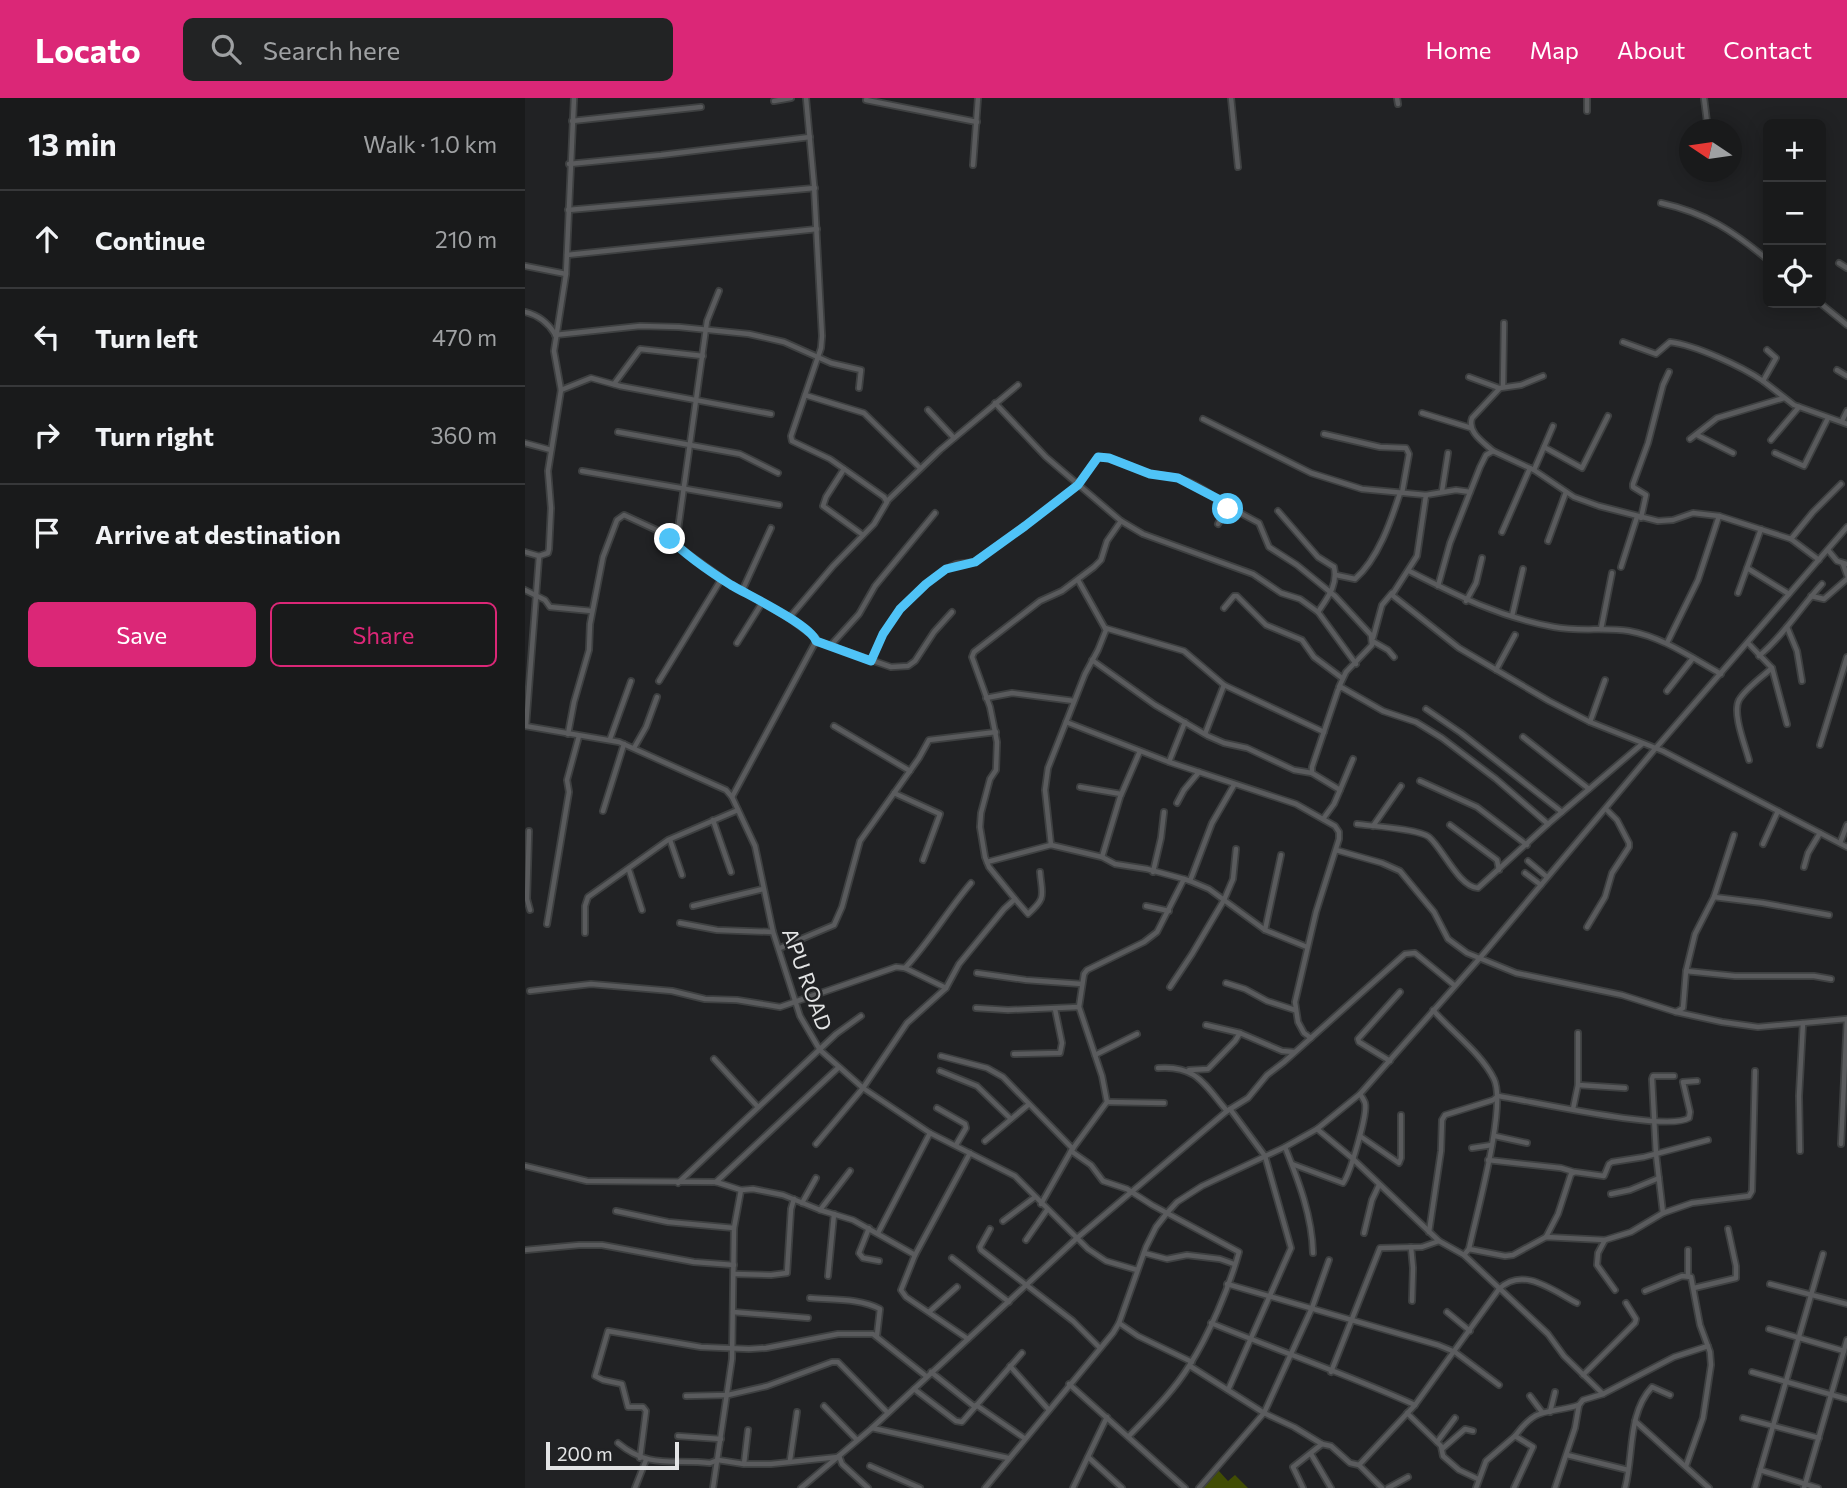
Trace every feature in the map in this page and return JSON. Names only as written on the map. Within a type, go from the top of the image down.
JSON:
[{"type":"street","points":[[525,552],[539,556],[548,553],[549,549],[551,508],[548,471],[561,390],[554,351],[566,274],[573,98]]},
{"type":"street","points":[[774,101],[791,98]]},
{"type":"street","points":[[806,98],[815,188],[822,336],[818,357],[791,436],[792,441],[812,449],[844,469],[884,496],[887,501]]},
{"type":"street","points":[[973,165],[978,98]]},
{"type":"street","points":[[1231,98],[1238,167]]},
{"type":"street","points":[[1587,98],[1587,111]]},
{"type":"street","points":[[1704,98],[1707,119]]},
{"type":"street","points":[[866,100],[977,122]]},
{"type":"street","points":[[572,121],[701,107]]},
{"type":"street","points":[[569,164],[810,137]]},
{"type":"street","points":[[568,210],[815,188]]},
{"type":"street","points":[[1661,203],[1687,209],[1711,219],[1763,256]]},
{"type":"street","points":[[566,255],[817,229]]},
{"type":"street","points":[[1839,263],[1847,268]]},
{"type":"street","points":[[525,266],[566,274]]},
{"type":"street","points":[[676,545],[707,321],[719,291]]},
{"type":"street","points":[[1826,308],[1847,325]]},
{"type":"street","points":[[525,312],[549,325],[555,335]]},
{"type":"street","points":[[1471,428],[1472,418],[1501,388],[1504,323]]},
{"type":"street","points":[[555,335],[640,326],[765,337],[784,342],[842,367],[861,370],[859,388]]},
{"type":"street","points":[[1623,342],[1656,354],[1673,342],[1699,350],[1763,381],[1799,407],[1845,422],[1847,411]]},
{"type":"street","points":[[614,384],[640,349],[703,356]]},
{"type":"street","points":[[1763,381],[1776,358],[1767,350]]},
{"type":"street","points":[[1837,370],[1847,376]]},
{"type":"street","points":[[1621,567],[1646,495],[1633,487],[1633,484],[1669,372]]},
{"type":"street","points":[[1468,377],[1501,388],[1521,385],[1543,376]]},
{"type":"street","points":[[561,390],[591,379],[771,414]]},
{"type":"street","points":[[789,618],[833,566],[874,524],[887,501],[920,468],[1018,385]]},
{"type":"street","points":[[805,396],[864,413],[920,468]]},
{"type":"street","points":[[1690,439],[1717,418],[1784,398]]},
{"type":"street","points":[[995,403],[1046,457],[1121,521],[1143,534],[1252,573],[1281,593],[1300,599],[1318,612],[1356,664]]},
{"type":"street","points":[[1771,440],[1799,407]]},
{"type":"street","points":[[928,410],[954,438]]},
{"type":"street","points":[[1422,413],[1471,428],[1493,451],[1532,469],[1566,492],[1599,506],[1666,522],[1693,513],[1719,516],[1791,539],[1819,560]]},
{"type":"street","points":[[1544,447],[1582,468],[1608,416]]},
{"type":"street","points":[[1775,453],[1804,466],[1828,418]]},
{"type":"street","points":[[1203,419],[1311,473],[1362,489],[1426,495],[1456,489],[1470,492]]},
{"type":"street","points":[[1502,532],[1553,426]]},
{"type":"street","points":[[618,432],[740,454],[778,473]]},
{"type":"street","points":[[1324,434],[1380,447],[1406,448],[1409,454],[1401,493],[1367,568],[1355,579],[1335,575]]},
{"type":"street","points":[[1697,435],[1733,453]]},
{"type":"street","points":[[525,443],[551,450]]},
{"type":"street","points":[[1438,586],[1450,543],[1470,492],[1486,455],[1493,451]]},
{"type":"street","points":[[1442,491],[1448,453]]},
{"type":"street","points":[[871,661],[883,634],[900,609],[926,584],[946,569],[975,562],[1078,485],[1098,457],[1150,474],[1170,476],[1191,483],[1220,500],[1228,509],[1238,511],[1259,523],[1269,547],[1331,592],[1364,626],[1373,640],[1394,657]]},
{"type":"street","points":[[844,469],[825,498],[823,506],[863,536]]},
{"type":"street","points":[[582,471],[779,505]]},
{"type":"street","points":[[1791,539],[1841,484]]},
{"type":"street","points":[[1548,541],[1566,492]]},
{"type":"street","points":[[1313,773],[1342,678],[1373,640],[1382,606],[1409,572],[1420,548],[1426,495]]},
{"type":"street","points":[[1217,524],[1228,509]]},
{"type":"street","points":[[1278,510],[1318,557],[1334,567],[1331,592],[1318,612]]},
{"type":"street","points":[[831,645],[859,614],[875,586],[935,513]]},
{"type":"street","points":[[539,556],[526,726],[568,734],[579,736],[610,739],[717,785],[732,797],[816,641],[814,635],[722,578],[663,533],[624,515],[619,517],[603,557],[592,611],[589,650],[568,734]]},
{"type":"street","points":[[1667,643],[1698,580],[1719,516]]},
{"type":"street","points":[[1039,872],[1043,898],[1028,914],[987,862],[980,827],[987,790],[996,770],[996,732],[972,657],[974,652],[1040,601],[1078,580],[1101,560],[1107,541],[1121,521]]},
{"type":"street","points":[[985,1488],[1119,1323],[1144,1253],[1156,1227],[1167,1213],[1177,1202],[1202,1186],[1317,1129],[1360,1094],[1479,959],[1655,748],[1847,527]]},
{"type":"street","points":[[742,591],[771,528]]},
{"type":"street","points":[[1738,593],[1761,529]]},
{"type":"street","points":[[1811,596],[1825,600],[1847,577],[1845,564],[1828,550]]},
{"type":"street","points":[[1466,601],[1476,583],[1482,558]]},
{"type":"street","points":[[1747,568],[1789,594]]},
{"type":"street","points":[[1511,616],[1523,569]]},
{"type":"street","points":[[1409,572],[1466,601],[1511,616],[1557,628],[1628,631],[1655,638],[1721,674]]},
{"type":"street","points":[[1601,629],[1612,573]]},
{"type":"street","points":[[659,681],[722,578]]},
{"type":"street","points":[[1078,580],[1105,628],[1184,651],[1224,685],[1324,732]]},
{"type":"street","points":[[1759,656],[1776,641],[1822,584]]},
{"type":"street","points":[[525,590],[545,600],[550,607],[592,611]]},
{"type":"street","points":[[1392,593],[1414,614],[1459,648],[1549,701],[1590,722],[1655,748],[1847,847]]},
{"type":"street","points":[[1224,608],[1237,596],[1266,625],[1302,640],[1314,657],[1342,678]]},
{"type":"street","points":[[737,643],[762,603]]},
{"type":"street","points":[[816,641],[891,667],[908,666],[915,661],[934,632],[952,612]]},
{"type":"street","points":[[1787,627],[1797,651],[1802,681]]},
{"type":"street","points":[[1051,845],[1046,779],[1052,755],[1105,628]]},
{"type":"street","points":[[1496,670],[1515,635]]},
{"type":"street","points":[[1748,643],[1772,668],[1787,724]]},
{"type":"street","points":[[1820,745],[1847,657]]},
{"type":"street","points":[[1667,691],[1693,658]]},
{"type":"street","points":[[1092,660],[1140,695],[1205,734],[1224,743],[1247,748],[1294,770],[1313,773],[1340,790]]},
{"type":"street","points":[[1749,760],[1737,704],[1741,696],[1772,668]]},
{"type":"street","points":[[1590,722],[1605,680]]},
{"type":"street","points":[[610,739],[631,681]]},
{"type":"street","points":[[1205,734],[1224,685]]},
{"type":"street","points":[[1339,687],[1383,711],[1416,722],[1442,738],[1496,779],[1548,824]]},
{"type":"street","points":[[986,698],[1012,693],[1074,701]]},
{"type":"street","points":[[634,748],[646,727],[657,697]]},
{"type":"street","points":[[1426,709],[1562,812]]},
{"type":"street","points":[[1066,722],[1169,762],[1296,804],[1335,826],[1339,832],[1336,850],[1322,889],[1307,947],[1295,1010],[1304,1033],[1311,1038]]},
{"type":"street","points":[[1169,762],[1185,722]]},
{"type":"street","points":[[834,726],[910,771]]},
{"type":"street","points":[[780,948],[834,925],[842,907],[860,841],[929,740],[996,732]]},
{"type":"street","points":[[547,924],[569,792],[567,780],[579,736]]},
{"type":"street","points":[[1523,737],[1589,789]]},
{"type":"street","points":[[603,811],[624,744]]},
{"type":"street","points":[[1357,824],[1420,832],[1428,836],[1473,888],[1478,888],[1642,744]]},
{"type":"street","points":[[1102,857],[1121,795],[1140,751]]},
{"type":"street","points":[[1323,819],[1334,804],[1353,759]]},
{"type":"street","points":[[1177,803],[1199,772]]},
{"type":"street","points":[[1420,780],[1477,807],[1527,845]]},
{"type":"street","points":[[1190,881],[1212,823],[1234,785]]},
{"type":"street","points":[[1373,826],[1401,786]]},
{"type":"street","points":[[1080,787],[1121,795]]},
{"type":"street","points":[[894,793],[940,814],[923,860]]},
{"type":"street","name":"APU ROAD","points":[[732,797],[755,846],[773,932],[796,1000],[807,1029],[820,1050],[863,1088],[930,1133],[1015,1177],[1077,1238],[1106,1261],[1137,1270]]},
{"type":"street","points":[[1587,927],[1605,897],[1612,873],[1629,847],[1617,820],[1606,809]]},
{"type":"street","points":[[585,933],[585,906],[588,897],[670,840],[738,810]]},
{"type":"street","points":[[1763,844],[1778,811]]},
{"type":"street","points":[[1153,872],[1164,812]]},
{"type":"street","points":[[713,820],[731,872]]},
{"type":"street","points":[[1450,825],[1497,860],[1499,870]]},
{"type":"street","points":[[1840,843],[1847,825]]},
{"type":"street","points":[[529,831],[527,899],[530,910]]},
{"type":"street","points":[[1804,867],[1808,853],[1820,833]]},
{"type":"street","points":[[1675,1012],[1683,1009],[1686,971],[1695,934],[1714,897],[1734,835]]},
{"type":"street","points":[[670,840],[682,875]]},
{"type":"street","points":[[987,862],[1051,845],[1102,857],[1115,864],[1131,865],[1184,879],[1209,889],[1265,930],[1307,947]]},
{"type":"street","points":[[1170,986],[1202,939],[1224,900],[1233,878],[1236,849]]},
{"type":"street","points":[[1336,850],[1400,870],[1434,912],[1448,939],[1479,959],[1534,978],[1622,995],[1675,1012],[1758,1027],[1847,1018],[1841,1144]]},
{"type":"street","points":[[1265,930],[1281,855]]},
{"type":"street","points":[[1528,862],[1548,877]]},
{"type":"street","points":[[629,870],[642,910]]},
{"type":"street","points":[[1525,873],[1541,885]]},
{"type":"street","points":[[1041,1204],[1072,1150],[1107,1102],[1102,1076],[1079,1007],[1081,984],[1087,970],[1144,942],[1157,932],[1184,879]]},
{"type":"street","points":[[905,968],[925,946],[950,907],[971,883]]},
{"type":"street","points":[[693,906],[763,889]]},
{"type":"street","points":[[1714,897],[1829,915]]},
{"type":"street","points":[[816,1144],[863,1088],[907,1023],[946,988],[959,964],[1015,899]]},
{"type":"street","points":[[1146,906],[1169,911]]},
{"type":"street","points":[[680,923],[728,931],[773,932]]},
{"type":"street","points":[[800,1488],[872,1428],[1077,1238],[1228,1110],[1248,1098],[1267,1075],[1405,954],[1415,953],[1454,985]]},
{"type":"street","points":[[530,991],[591,984],[780,1007],[886,970],[905,968],[946,988]]},
{"type":"street","points":[[1686,971],[1735,976],[1814,976],[1831,979]]},
{"type":"street","points":[[977,973],[1081,984]]},
{"type":"street","points":[[1226,983],[1245,989],[1267,1002],[1295,1010]]},
{"type":"street","points":[[1390,1061],[1358,1039],[1400,992]]},
{"type":"street","points":[[976,1008],[1079,1007]]},
{"type":"street","points":[[1014,1054],[1060,1053],[1062,1043],[1055,1009]]},
{"type":"street","points":[[1433,1010],[1491,1074],[1498,1096],[1495,1136],[1469,1249],[1464,1255]]},
{"type":"street","points":[[678,1183],[820,1050],[861,1016]]},
{"type":"street","points":[[1800,1151],[1799,1096],[1803,1023]]},
{"type":"street","points":[[1206,1025],[1240,1033],[1282,1051],[1295,1052]]},
{"type":"street","points":[[1158,1068],[1208,1069],[1240,1033]]},
{"type":"street","points":[[1573,1109],[1578,1085],[1578,1033]]},
{"type":"street","points":[[1095,1055],[1137,1034]]},
{"type":"street","points":[[941,1056],[987,1068],[1003,1077],[1072,1150],[1091,1165],[1103,1181],[1127,1189],[1238,1252],[1211,1324],[1191,1364],[1175,1386],[1129,1436]]},
{"type":"street","points":[[714,1059],[758,1107]]},
{"type":"street","points":[[716,1182],[838,1068]]},
{"type":"street","points":[[1189,1070],[1228,1110],[1265,1156],[1291,1248],[1229,1390]]},
{"type":"street","points":[[940,1071],[977,1086],[1011,1119]]},
{"type":"street","points":[[1469,1249],[1506,1256],[1513,1255],[1546,1237],[1605,1240],[1631,1232],[1663,1213],[1692,1203],[1723,1201],[1751,1195],[1755,1071]]},
{"type":"street","points":[[1663,1213],[1656,1154],[1653,1076],[1674,1076]]},
{"type":"street","points":[[1429,1232],[1441,1151],[1443,1117],[1498,1096],[1654,1122],[1685,1121],[1689,1118],[1683,1082],[1697,1081]]},
{"type":"street","points":[[1578,1085],[1625,1088]]},
{"type":"street","points":[[1292,1164],[1343,1183],[1351,1169],[1366,1115],[1366,1104],[1360,1094]]},
{"type":"street","points":[[1107,1102],[1164,1103]]},
{"type":"street","points":[[985,1141],[1028,1105]]},
{"type":"street","points":[[937,1108],[965,1124],[966,1128],[956,1145]]},
{"type":"street","points":[[1360,1136],[1399,1163],[1401,1115]]},
{"type":"street","points":[[1317,1129],[1352,1158],[1439,1241],[1464,1255],[1548,1335],[1564,1356],[1603,1394]]},
{"type":"street","points":[[878,1233],[930,1133]]},
{"type":"street","points":[[1495,1136],[1527,1143]]},
{"type":"street","points":[[1488,1160],[1604,1176],[1612,1162],[1708,1140]]},
{"type":"street","points":[[1472,1148],[1492,1145]]},
{"type":"street","points":[[1285,1147],[1301,1188],[1313,1232],[1313,1253]]},
{"type":"street","points":[[968,1339],[906,1297],[901,1290],[915,1255],[970,1153]]},
{"type":"street","points":[[525,1166],[587,1181],[716,1182],[739,1187],[741,1190],[765,1191],[853,1220],[915,1255]]},
{"type":"street","points":[[820,1210],[850,1171]]},
{"type":"street","points":[[1546,1237],[1558,1214],[1568,1179],[1575,1172]]},
{"type":"street","points":[[802,1203],[816,1178]]},
{"type":"street","points":[[1611,1194],[1630,1190],[1659,1178]]},
{"type":"street","points":[[1364,1233],[1372,1200],[1379,1185]]},
{"type":"street","points":[[713,1488],[733,1348],[734,1228],[741,1190]]},
{"type":"street","points":[[1003,1221],[1035,1197]]},
{"type":"street","points":[[734,1273],[787,1273],[794,1199]]},
{"type":"street","points":[[1026,1240],[1047,1210]]},
{"type":"street","points":[[617,1211],[668,1222],[734,1228]]},
{"type":"street","points":[[828,1276],[834,1214]]},
{"type":"street","points":[[869,1228],[859,1254],[863,1258],[879,1261]]},
{"type":"street","points":[[990,1229],[980,1247],[981,1250],[1073,1321],[1100,1348]]},
{"type":"street","points":[[1694,1288],[1735,1278],[1736,1266],[1728,1229]]},
{"type":"street","points":[[1605,1240],[1598,1253],[1597,1265],[1615,1290]]},
{"type":"street","points":[[1331,1372],[1380,1248],[1432,1245],[1439,1241]]},
{"type":"street","points":[[525,1250],[602,1245],[694,1262],[734,1265]]},
{"type":"street","points":[[1411,1247],[1412,1301]]},
{"type":"street","points":[[1686,1466],[1703,1418],[1711,1365],[1708,1346],[1700,1325],[1694,1288],[1688,1275],[1688,1250]]},
{"type":"street","points":[[1144,1253],[1167,1259],[1187,1255],[1220,1259],[1234,1264]]},
{"type":"street","points":[[1755,1488],[1823,1254]]},
{"type":"street","points":[[951,1258],[1009,1302]]},
{"type":"street","points":[[1199,1488],[1264,1413],[1313,1308],[1329,1260]]},
{"type":"street","points":[[1645,1291],[1667,1280],[1688,1275]]},
{"type":"street","points":[[1359,1465],[1416,1405],[1499,1289],[1508,1281],[1525,1279],[1577,1303]]},
{"type":"street","points":[[1227,1284],[1414,1336],[1455,1352],[1499,1385]]},
{"type":"street","points":[[1770,1284],[1847,1304]]},
{"type":"street","points":[[929,1312],[957,1287]]},
{"type":"street","points":[[810,1298],[863,1303],[877,1307],[880,1309],[880,1315],[877,1335]]},
{"type":"street","points":[[1583,1375],[1635,1323],[1636,1319],[1626,1303]]},
{"type":"street","points":[[733,1312],[808,1318]]},
{"type":"street","points":[[1447,1312],[1470,1331]]},
{"type":"street","points":[[1119,1323],[1191,1364],[1264,1413],[1322,1444],[1331,1446],[1350,1463],[1359,1465],[1382,1488]]},
{"type":"street","points":[[1211,1324],[1331,1372],[1372,1385],[1416,1405]]},
{"type":"street","points":[[1769,1329],[1844,1351]]},
{"type":"street","points":[[635,1488],[643,1459],[646,1410],[628,1407],[622,1384],[595,1376],[608,1331],[701,1347],[733,1348],[766,1348],[858,1332],[877,1335],[929,1374],[1025,1438]]},
{"type":"street","points":[[1805,1486],[1847,1340]]},
{"type":"street","points":[[1476,1488],[1486,1461],[1515,1436],[1531,1417],[1542,1412],[1579,1405],[1674,1357],[1708,1346]]},
{"type":"street","points":[[914,1389],[959,1423],[1022,1353]]},
{"type":"street","points":[[686,1396],[728,1395],[767,1386],[838,1362],[888,1413]]},
{"type":"street","points":[[1010,1366],[1049,1410]]},
{"type":"street","points":[[1752,1372],[1847,1399]]},
{"type":"street","points":[[1069,1384],[1185,1488]]},
{"type":"street","points":[[1625,1488],[1635,1421],[1645,1396],[1652,1387],[1670,1395]]},
{"type":"street","points":[[1550,1412],[1555,1392]]},
{"type":"street","points":[[1530,1396],[1542,1412]]},
{"type":"street","points":[[1555,1488],[1567,1455],[1579,1405]]},
{"type":"street","points":[[824,1406],[857,1440]]},
{"type":"street","points":[[790,1460],[797,1412]]},
{"type":"street","points":[[1407,1413],[1437,1442],[1443,1456],[1459,1470],[1478,1479]]},
{"type":"street","points":[[1073,1488],[1107,1417]]},
{"type":"street","points":[[1437,1442],[1455,1418]]},
{"type":"street","points":[[1743,1418],[1819,1438]]},
{"type":"street","points":[[1635,1421],[1709,1488]]},
{"type":"street","points":[[872,1428],[1008,1458]]},
{"type":"street","points":[[1442,1450],[1465,1429],[1473,1431]]},
{"type":"street","points":[[744,1464],[748,1430]]},
{"type":"street","points":[[678,1436],[721,1439]]},
{"type":"street","points":[[1514,1488],[1533,1447],[1515,1436]]},
{"type":"street","points":[[618,1443],[643,1459],[710,1463],[718,1460],[744,1464],[839,1457]]},
{"type":"street","points":[[1303,1488],[1293,1467],[1322,1444]]},
{"type":"street","points":[[1311,1454],[1331,1488]]},
{"type":"street","points":[[1567,1455],[1628,1470]]},
{"type":"street","points":[[839,1457],[842,1464],[868,1488]]},
{"type":"street","points":[[1088,1457],[1122,1488]]},
{"type":"street","points":[[870,1465],[920,1488]]},
{"type":"street","points":[[1761,1470],[1818,1488]]},
{"type":"street","points":[[1388,1488],[1408,1476]]},
{"type":"green space","points":[[1218,1470],[1228,1481],[1235,1475],[1248,1488],[1203,1488]]},
{"type":"route","points":[[670,539],[729,583],[814,635],[816,641],[871,661],[883,634],[900,609],[926,584],[946,569],[975,562],[1025,526],[1078,485],[1098,457],[1109,458],[1150,474],[1170,476],[1191,483],[1220,500],[1228,509]]}]
